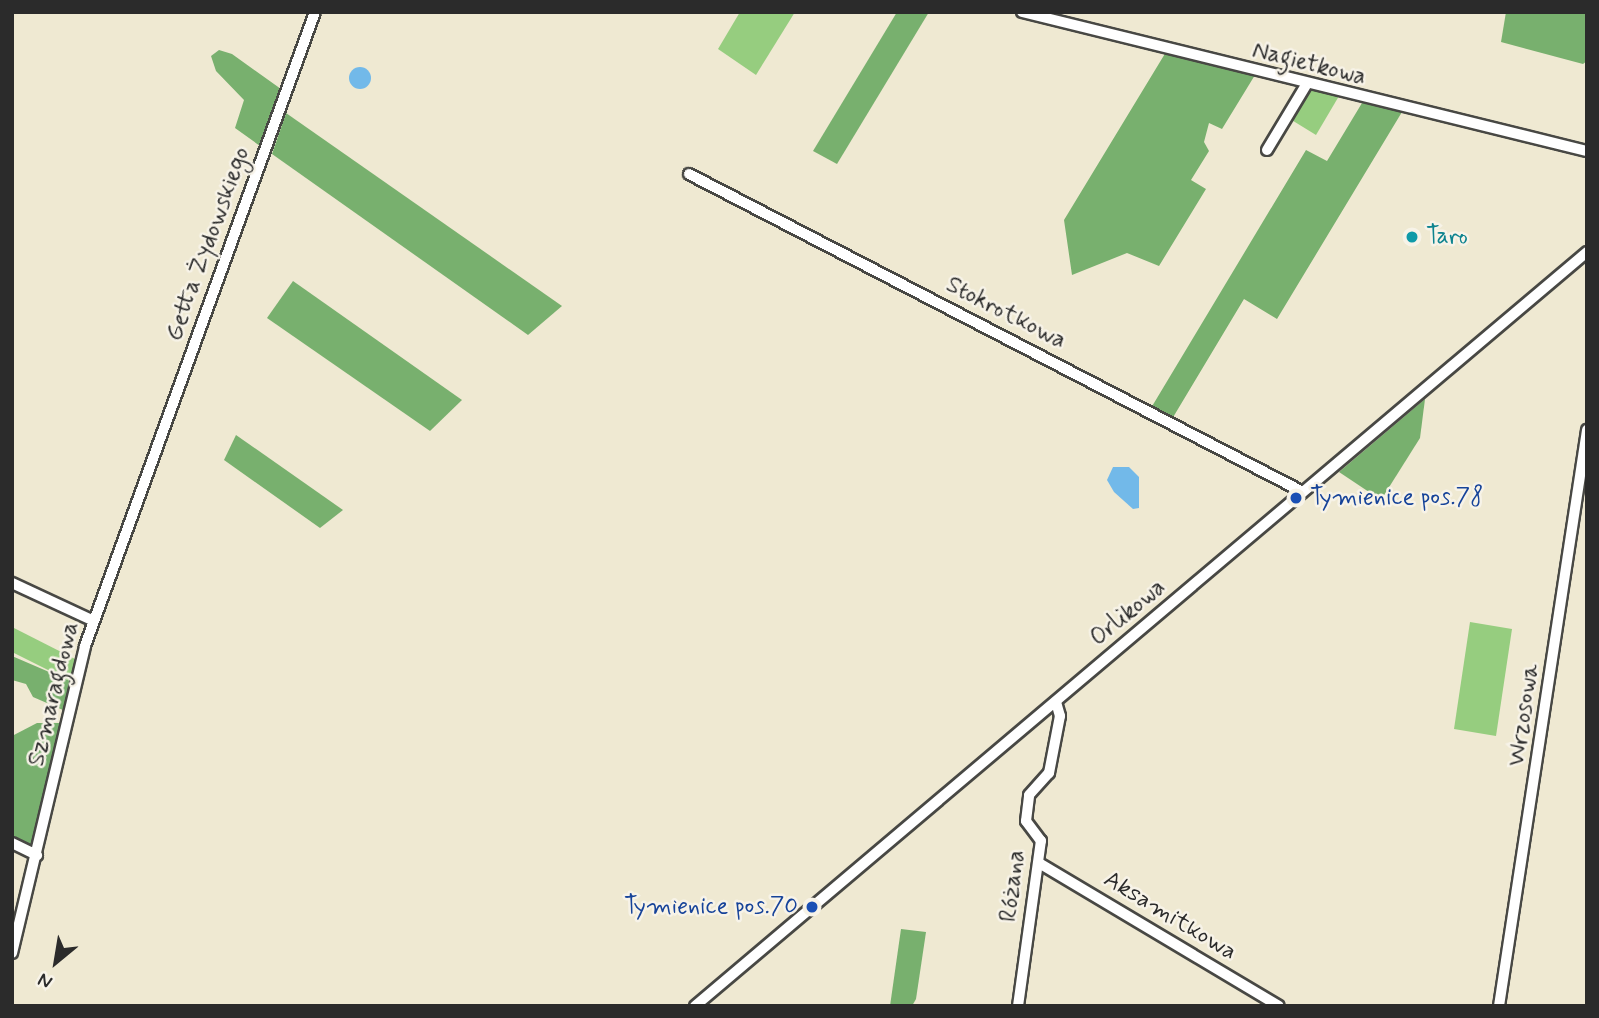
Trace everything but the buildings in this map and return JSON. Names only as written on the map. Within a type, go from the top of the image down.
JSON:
[{"type":"street","name":"Getta Żydowskiego","points":[[141,489],[315,12]]},
{"type":"street","name":"Nagietkowa","points":[[1022,12],[1306,85],[1587,151]]},
{"type":"street","points":[[1267,150],[1306,85]]},
{"type":"street","name":"Stokrotkowa","points":[[689,174],[1303,492]]},
{"type":"street","name":"Orlikowa","points":[[695,1006],[1587,252]]},
{"type":"street","name":"Wrzosowa","points":[[1499,1006],[1587,430]]},
{"type":"street","name":"Szmaragdowa","points":[[12,953],[94,621],[141,489]]},
{"type":"street","points":[[12,583],[94,621]]},
{"type":"street","name":"Różana","points":[[1018,1006],[1041,842],[1026,821],[1027,808],[1033,785],[1049,773],[1060,716],[1056,702]]},
{"type":"street","points":[[12,842],[37,855]]},
{"type":"street","name":"Aksamitkowa","points":[[1039,863],[1279,1006]]},
{"type":"green space","points":[[740,12],[795,12],[756,75],[718,49]]},
{"type":"green space","points":[[897,12],[929,12],[837,164],[813,151]]},
{"type":"green space","points":[[1506,12],[1587,12],[1587,61],[1583,64],[1501,42]]},
{"type":"green space","points":[[219,50],[232,54],[281,89],[260,146],[235,128],[244,100],[216,71],[211,56]]},
{"type":"green space","points":[[1166,52],[1255,75],[1222,129],[1209,123],[1204,142],[1209,151],[1191,180],[1206,189],[1159,266],[1127,253],[1072,275],[1064,220]]},
{"type":"green space","points":[[1309,88],[1339,96],[1316,135],[1290,119]]},
{"type":"green space","points":[[1362,103],[1402,112],[1277,319],[1244,299],[1172,419],[1151,408],[1306,150],[1327,161]]},
{"type":"green space","points":[[286,113],[562,306],[528,335],[272,154]]},
{"type":"green space","points":[[293,281],[462,400],[430,431],[267,318]]},
{"type":"green space","points":[[1425,399],[1420,438],[1381,500],[1339,472]]},
{"type":"green space","points":[[236,435],[343,510],[320,528],[224,460]]},
{"type":"green space","points":[[1470,622],[1512,629],[1496,736],[1454,729]]},
{"type":"green space","points":[[12,627],[75,659],[70,681],[12,652]]},
{"type":"green space","points":[[12,656],[70,681],[63,710],[33,697],[26,684],[12,680]]},
{"type":"green space","points":[[37,723],[60,723],[32,846],[12,837],[12,736]]},
{"type":"green space","points":[[901,929],[926,932],[916,999],[912,1006],[890,1006]]},
{"type":"water","points":[[360,67],[368,70],[371,78],[368,86],[360,89],[352,86],[349,78],[352,70]]},
{"type":"water","points":[[1113,467],[1129,467],[1139,477],[1139,508],[1133,509],[1114,492],[1107,480]]},
{"type":"place","name":"Taro","points":[[1412,237]]},
{"type":"place","name":"Tymienice pos.78","points":[[1296,498]]},
{"type":"place","name":"Tymienice pos.70","points":[[812,907]]}]
